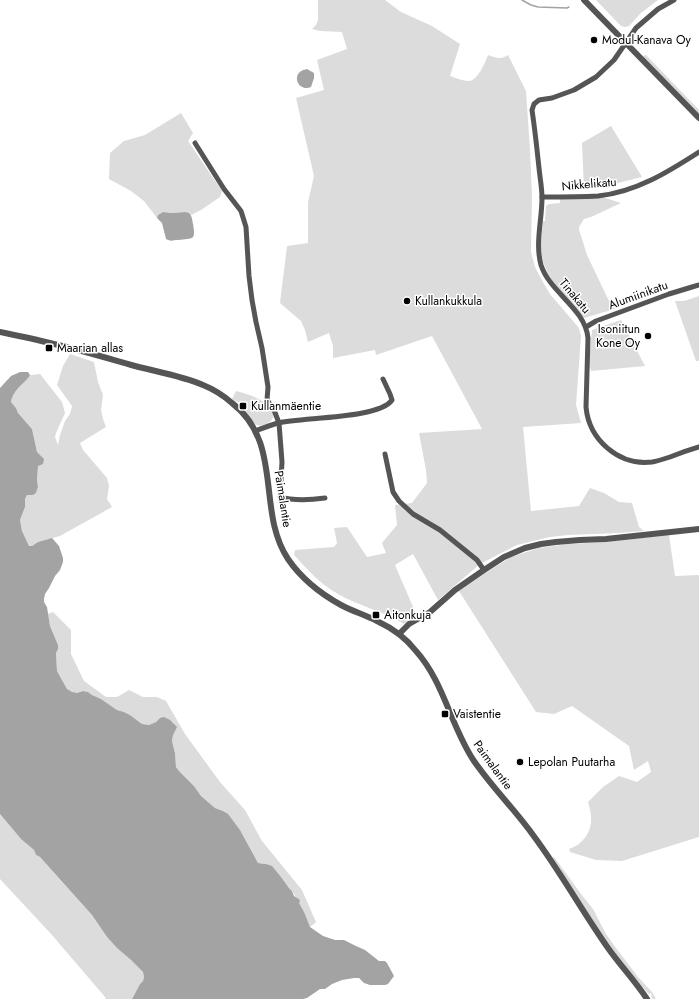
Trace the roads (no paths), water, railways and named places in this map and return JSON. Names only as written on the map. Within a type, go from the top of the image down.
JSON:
[{"type":"street","points":[[584,0],[699,118]]},
{"type":"street","points":[[626,43],[636,28],[658,9],[674,0]]},
{"type":"street","name":"Tinakatu","points":[[626,43],[614,60],[585,84],[563,95],[540,100],[534,104],[532,110],[542,197],[538,246],[539,256],[545,275],[551,284],[580,316],[586,327],[588,338],[585,400],[586,414],[590,426],[601,442],[612,452],[618,455],[631,460],[644,462],[658,461],[699,447]]},
{"type":"street","points":[[195,143],[224,189],[241,211],[244,218],[252,300],[268,387],[267,400],[274,410],[279,423],[282,462],[280,497],[290,500],[325,498]]},
{"type":"street","name":"Nikkelikatu","points":[[542,197],[598,196],[621,192],[646,183],[699,152]]},
{"type":"street","name":"Alumiinikatu","points":[[586,327],[596,321],[681,290],[699,285]]},
{"type":"street","name":"Paimalantie","points":[[0,332],[61,345],[190,380],[204,385],[226,398],[247,417],[255,431],[265,455],[272,513],[276,530],[281,545],[290,561],[318,590],[343,606],[378,621],[399,634],[418,653],[431,672],[460,735],[473,759],[489,781],[530,830],[607,947],[647,999]]},
{"type":"street","points":[[255,431],[279,423],[360,414],[384,407],[392,400],[383,379]]},
{"type":"street","points":[[386,454],[393,492],[399,501],[413,514],[440,530],[477,560],[484,570]]},
{"type":"street","points":[[399,634],[409,624],[430,612],[455,590],[484,570],[504,557],[525,548],[541,544],[699,529]]},
{"type":"waterway","points":[[522,0],[538,7],[569,7]]},
{"type":"place","name":"Modul-Kanava Oy","points":[[594,40]]},
{"type":"place","name":"Kullankukkula","points":[[407,301]]},
{"type":"place","name":"Isoniitun Kone Oy","points":[[648,336]]},
{"type":"place","name":"Maarian allas","points":[[49,348]]},
{"type":"place","name":"Kullanmäentie","points":[[243,406]]},
{"type":"place","name":"Aitonkuja","points":[[376,615]]},
{"type":"place","name":"Vaistentie","points":[[445,714]]},
{"type":"place","name":"Lepolan Puutarha","points":[[520,762]]}]
